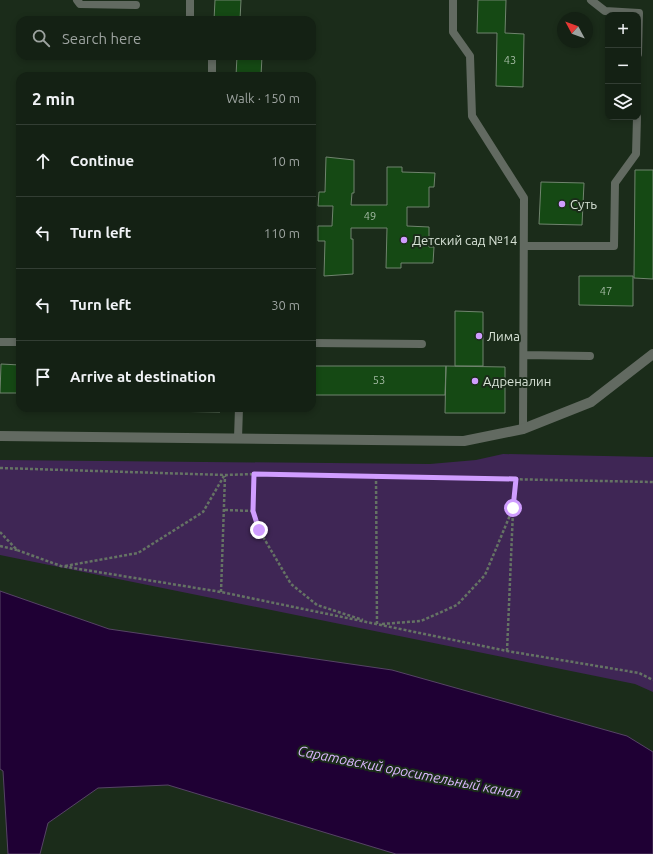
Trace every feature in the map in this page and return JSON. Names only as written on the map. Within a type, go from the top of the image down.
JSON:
[{"type":"street","points":[[0,436],[464,441],[523,429],[591,402],[653,354]]},
{"type":"lane","points":[[77,0],[80,4],[136,5]]},
{"type":"lane","points":[[190,0],[190,16]]},
{"type":"lane","points":[[453,0],[453,32],[470,56],[472,116],[524,198],[523,429]]},
{"type":"lane","points":[[591,0],[605,11],[639,12],[638,48]]},
{"type":"lane","points":[[212,60],[212,72]]},
{"type":"lane","points":[[524,246],[614,246],[615,183],[636,154],[637,120]]},
{"type":"lane","points":[[0,342],[16,342]]},
{"type":"lane","points":[[316,343],[422,344]]},
{"type":"lane","points":[[524,355],[590,356]]},
{"type":"lane","points":[[238,438],[239,412]]},
{"type":"path","points":[[0,468],[225,475],[254,474],[653,482]]},
{"type":"path","points":[[254,474],[253,511],[259,530],[291,584],[317,605],[377,624],[421,621],[457,605],[485,575],[513,508]]},
{"type":"path","points":[[221,592],[225,475]]},
{"type":"path","points":[[61,566],[138,553],[203,512],[225,475]]},
{"type":"path","points":[[376,476],[377,624]]},
{"type":"path","points":[[507,651],[513,508],[516,479]]},
{"type":"path","points":[[224,510],[253,511]]},
{"type":"path","points":[[0,532],[17,550]]},
{"type":"path","points":[[0,546],[17,550],[61,566],[221,592],[507,651],[639,673],[653,680]]},
{"type":"shaded area","points":[[503,454],[653,457],[653,692],[635,684],[0,555],[0,460],[430,464],[476,460]]},
{"type":"water","name":"Саратовский оросительный канал","points":[[0,591],[109,629],[392,670],[627,736],[653,752],[653,854],[396,854],[168,785],[98,788],[48,823],[40,854],[8,854],[3,771],[0,769]]},
{"type":"building","points":[[215,0],[241,0],[240,16],[214,16]]},
{"type":"building","points":[[478,0],[506,0],[505,33],[524,34],[523,87],[496,86],[497,33],[477,33]]},
{"type":"building","points":[[237,60],[262,60],[261,72],[236,72]]},
{"type":"building","points":[[326,157],[354,160],[354,193],[352,193],[351,205],[387,205],[387,167],[402,167],[402,172],[435,173],[434,187],[429,187],[429,207],[407,207],[407,226],[429,227],[429,247],[434,247],[433,263],[401,263],[401,268],[386,268],[387,228],[351,228],[351,239],[353,239],[353,274],[324,276],[325,241],[318,241],[318,226],[332,226],[333,206],[318,206],[319,192],[325,192]]},
{"type":"building","points":[[635,170],[653,170],[653,279],[634,278]]},
{"type":"building","name":"Суть","points":[[541,182],[584,183],[582,225],[539,224]]},
{"type":"building","points":[[579,276],[633,276],[633,306],[579,305]]},
{"type":"building","points":[[455,311],[483,312],[483,366],[455,366]]},
{"type":"building","points":[[1,364],[16,365],[16,393],[0,393]]},
{"type":"building","points":[[316,366],[446,366],[445,395],[316,395]]},
{"type":"building","name":"Адреналин","points":[[446,366],[505,367],[505,413],[445,413]]},
{"type":"place","name":"Суть","points":[[562,204]]},
{"type":"place","name":"Детский сад №14","points":[[404,240]]},
{"type":"place","name":"Лима","points":[[479,336]]},
{"type":"place","name":"Адреналин","points":[[475,381]]},
{"type":"route","points":[[259,530],[253,511],[254,474],[516,479],[513,508]]}]
